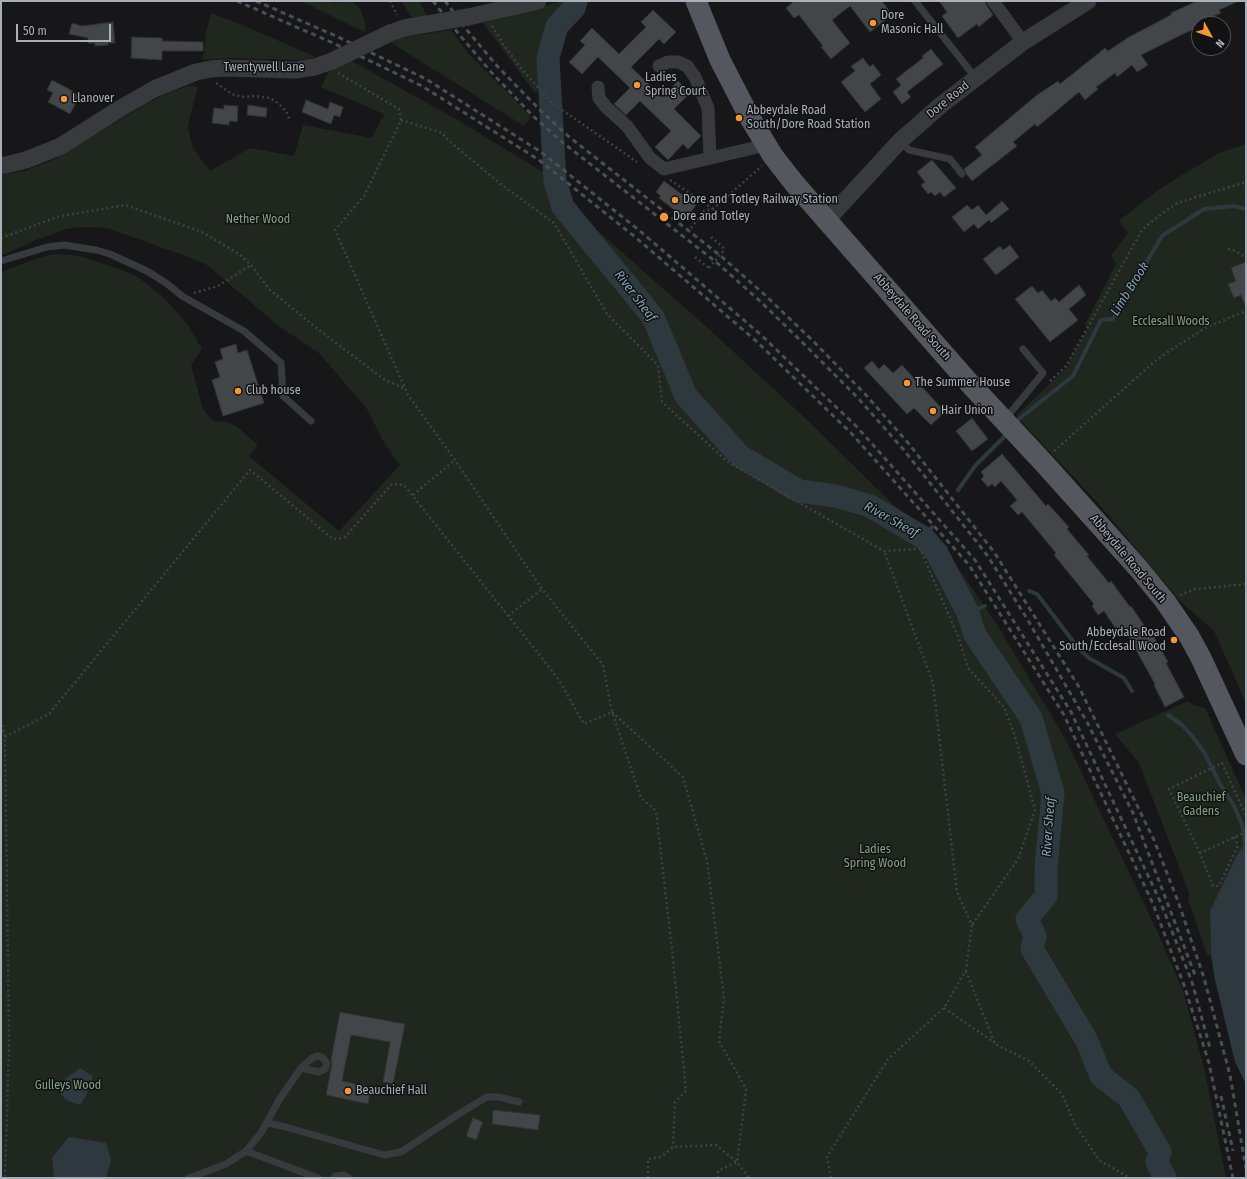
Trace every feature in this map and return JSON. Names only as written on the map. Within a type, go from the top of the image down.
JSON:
[{"type":"main road","name":"Abbeydale Road South","points":[[696,1],[720,60],[769,151],[794,184],[971,385],[1139,569],[1189,636],[1201,658],[1246,755]]},
{"type":"street","name":"Twentywell Lane","points":[[1,166],[26,160],[60,146],[154,89],[175,79],[204,70],[225,68],[295,70],[310,68],[330,62],[390,33],[404,28],[468,17],[491,9],[513,4],[538,1]]},
{"type":"street","points":[[993,1],[1023,42]]},
{"type":"street","name":"Dore Road","points":[[827,220],[900,141],[941,105],[1023,42],[1088,1]]},
{"type":"street","points":[[659,66],[672,62],[683,64],[691,70],[695,77],[708,108],[710,158]]},
{"type":"street","points":[[598,87],[599,98],[606,107],[627,126],[650,158],[664,169],[710,158],[769,151]]},
{"type":"lane","points":[[916,1],[975,78]]},
{"type":"lane","points":[[900,141],[909,150],[950,159],[962,174]]},
{"type":"lane","points":[[1,261],[53,245],[96,250],[110,254],[147,271],[166,283],[182,296],[244,332],[282,363],[283,396],[311,421]]},
{"type":"lane","points":[[1004,420],[1043,373],[1023,350]]},
{"type":"lane","points":[[189,1178],[226,1164],[246,1152],[261,1133],[279,1100],[301,1068]]},
{"type":"lane","points":[[267,1123],[384,1155],[401,1152],[487,1097],[499,1097],[519,1102]]},
{"type":"lane","points":[[246,1152],[318,1178]]},
{"type":"lane","points":[[334,1178],[335,1176],[344,1175],[349,1178]]},
{"type":"path","points":[[491,9],[503,44],[552,103],[642,165]]},
{"type":"path","points":[[330,62],[332,70],[399,109],[401,120],[364,196],[335,230],[408,395],[542,589],[603,665],[612,712],[641,798],[656,811],[672,949],[686,1091],[675,1102],[673,1147]]},
{"type":"path","points":[[204,70],[213,80],[232,94],[242,97],[255,96],[270,98],[286,111],[290,121]]},
{"type":"path","points":[[401,120],[442,132],[449,141],[502,185],[554,223],[606,314],[658,365],[662,402],[728,462],[884,551],[920,550],[958,636],[968,668],[1004,707],[1015,736],[1034,810],[1018,859],[972,924],[966,970],[944,1008],[888,1059],[827,1157],[831,1178]]},
{"type":"path","points":[[691,228],[704,211],[713,209],[769,151]]},
{"type":"path","points":[[666,179],[671,180],[713,209]]},
{"type":"path","points":[[1048,382],[1066,366],[1142,230],[1177,203],[1246,182]]},
{"type":"path","points":[[1,238],[57,217],[125,205],[202,232],[239,254],[270,290],[319,330],[385,380],[404,388]]},
{"type":"path","points":[[695,257],[709,268],[725,249],[711,237]]},
{"type":"path","points":[[1228,249],[1236,251],[1246,258]]},
{"type":"path","points":[[182,296],[218,286],[250,265]]},
{"type":"path","points":[[1042,461],[1068,440],[1154,362],[1207,327],[1246,311]]},
{"type":"path","points":[[413,495],[454,460]]},
{"type":"path","points":[[5,737],[49,714],[250,470],[333,539],[344,538],[392,484],[404,485],[557,677],[584,724],[612,712]]},
{"type":"path","points":[[884,551],[933,683],[957,892],[972,924]]},
{"type":"path","points":[[1195,589],[1246,584]]},
{"type":"path","points":[[508,616],[542,589]]},
{"type":"path","points":[[612,712],[683,777],[707,862],[724,998],[719,1041],[746,1089],[737,1162]]},
{"type":"path","points":[[1,720],[5,737],[9,1043],[5,1178]]},
{"type":"path","points":[[1234,837],[1238,845],[1219,886],[1213,886],[1200,853],[1169,789],[1222,763],[1246,816]]},
{"type":"path","points":[[1200,853],[1246,832]]},
{"type":"path","points":[[966,970],[995,1044]]},
{"type":"path","points":[[944,1008],[995,1044],[1029,1061],[1062,1094],[1075,1125],[1099,1160],[1130,1178]]},
{"type":"path","points":[[648,1178],[648,1159],[661,1157],[673,1147],[716,1145],[737,1162],[749,1178]]},
{"type":"path","points":[[718,1178],[718,1172],[737,1162]]},
{"type":"green space","points":[[301,1],[327,1],[335,3],[350,1],[361,10],[366,25],[364,32]]},
{"type":"green space","points":[[401,1],[419,1],[427,16],[413,19]]},
{"type":"green space","points":[[564,1],[571,1],[574,8],[557,26],[548,58],[549,78],[535,93],[483,23],[509,14]]},
{"type":"green space","points":[[211,13],[316,57],[299,60],[230,58],[203,60],[206,33]]},
{"type":"green space","points":[[451,30],[468,53],[531,117],[524,126],[390,42],[405,37]]},
{"type":"green space","points":[[350,60],[456,119],[546,174],[580,215],[710,330],[804,417],[906,517],[928,532],[959,569],[996,623],[1066,740],[1158,933],[1183,991],[1205,1072],[1226,1178],[1,1178],[1,272],[35,259],[54,254],[71,255],[83,257],[122,270],[136,276],[152,288],[169,303],[188,325],[202,349],[191,365],[203,409],[214,422],[228,422],[236,426],[258,445],[249,456],[339,531],[400,465],[383,441],[367,409],[319,353],[280,327],[207,265],[110,229],[95,227],[67,229],[36,240],[1,256],[1,175],[24,171],[55,159],[149,102],[188,86],[198,87],[188,128],[193,148],[210,171],[250,148],[294,156],[303,125],[372,138],[384,114],[321,87],[329,71]]},
{"type":"green space","name":"Ecclesall Woods","points":[[1246,144],[1246,703],[1214,631],[1180,601],[1098,503],[1016,416],[1067,367],[1087,329],[1085,324],[1116,264],[1111,255],[1128,233],[1119,221],[1154,193],[1177,178],[1219,153]]},
{"type":"green space","name":"Beauchief Gadens","points":[[1188,701],[1193,705],[1205,708],[1246,799],[1246,842],[1210,911],[1211,955],[1207,955],[1188,899],[1189,893],[1139,763],[1115,734]]},
{"type":"shaded area","points":[[1245,843],[1246,1084],[1235,1062],[1215,980],[1211,955],[1210,911],[1236,857]]},
{"type":"shaded area","points":[[80,1068],[93,1076],[86,1096],[80,1105],[66,1100],[60,1093],[65,1079]]},
{"type":"shaded area","points":[[69,1137],[106,1143],[111,1160],[106,1178],[54,1178],[52,1158]]},
{"type":"building","points":[[794,1],[882,1],[892,15],[870,32],[850,6],[832,20],[850,43],[831,59],[799,15],[794,18],[786,8]]},
{"type":"building","points":[[939,1],[985,1],[993,15],[979,27],[977,24],[958,38],[942,16],[947,12]]},
{"type":"building","points":[[1197,1],[1239,1],[1219,10],[1221,13],[1214,16],[1191,16],[1191,31],[1141,55],[1148,65],[1137,72],[1132,65],[1117,77],[1115,73],[1096,87],[1098,89],[1085,100],[1079,92],[1037,127],[1035,124],[1013,142],[1017,146],[972,181],[967,175],[964,169],[982,155],[975,147],[1037,95],[1058,81],[1060,84],[1105,48],[1108,51],[1129,37],[1171,15],[1171,13]]},
{"type":"building","name":"Ladies Spring Court","points":[[653,10],[676,32],[664,44],[659,39],[631,67],[662,97],[678,81],[690,93],[674,109],[701,136],[688,149],[683,144],[668,160],[655,147],[671,131],[640,101],[626,115],[614,104],[630,88],[598,57],[582,74],[569,62],[585,45],[580,41],[592,28],[619,54],[646,27],[641,22]]},
{"type":"building","points":[[113,22],[115,43],[108,43],[108,45],[95,46],[95,43],[88,43],[88,38],[69,34],[72,23],[82,26]]},
{"type":"building","points":[[132,37],[162,38],[162,41],[203,42],[203,51],[162,51],[162,60],[131,58]]},
{"type":"building","points":[[931,49],[943,64],[907,92],[911,97],[902,104],[893,92],[901,85],[896,79],[923,58],[922,56]]},
{"type":"building","points":[[863,58],[870,67],[873,64],[881,75],[870,84],[881,99],[865,112],[841,82],[855,71],[851,66]]},
{"type":"building","name":"Llanover","points":[[52,80],[80,95],[70,114],[48,102],[53,93],[47,90]]},
{"type":"building","points":[[306,100],[328,109],[330,102],[343,107],[340,117],[334,115],[331,124],[302,112]]},
{"type":"building","points":[[224,105],[238,106],[237,122],[229,121],[229,125],[212,123],[214,108],[224,109]]},
{"type":"building","points":[[248,105],[267,108],[266,117],[247,115]]},
{"type":"building","points":[[932,160],[956,188],[944,197],[940,192],[935,196],[931,192],[928,194],[921,185],[925,182],[917,172]]},
{"type":"building","name":"Dore and Totley Railway Station","points":[[664,181],[696,205],[686,219],[659,198],[661,196],[656,192]]},
{"type":"building","points":[[1002,201],[1009,209],[991,223],[989,220],[978,229],[974,224],[964,232],[952,217],[967,205],[972,210],[978,205],[986,215]]},
{"type":"building","points":[[1010,245],[1019,257],[996,275],[983,259],[1000,246],[1003,250]]},
{"type":"building","points":[[1246,262],[1245,305],[1241,295],[1234,298],[1228,284],[1236,281],[1231,268]]},
{"type":"building","points":[[1079,285],[1086,295],[1069,309],[1078,320],[1050,342],[1015,299],[1032,286],[1038,293],[1042,290],[1051,301],[1055,298],[1059,302]]},
{"type":"building","name":"Club house","points":[[236,344],[238,353],[247,350],[264,403],[223,416],[212,380],[220,377],[215,362],[223,359],[220,349]]},
{"type":"building","points":[[872,361],[879,369],[884,364],[893,373],[902,365],[945,412],[931,425],[914,408],[907,414],[864,368]]},
{"type":"building","points":[[972,418],[988,439],[972,451],[956,431]]},
{"type":"building","points":[[1002,454],[1046,506],[1048,504],[1069,527],[1067,529],[1089,555],[1087,556],[1109,583],[1111,581],[1130,607],[1131,606],[1152,637],[1154,637],[1168,662],[1166,663],[1184,697],[1165,707],[1154,685],[1155,684],[1126,632],[1120,635],[1104,611],[1098,615],[1092,606],[1094,604],[1054,555],[1056,553],[1022,512],[1018,515],[1010,506],[1017,500],[1001,481],[995,487],[992,484],[988,487],[981,479],[984,476],[981,472]]},
{"type":"building","points":[[340,1012],[405,1024],[393,1084],[383,1082],[390,1042],[351,1035],[342,1081],[371,1087],[368,1104],[326,1095]]},
{"type":"building","points":[[493,1110],[540,1115],[538,1130],[492,1124]]},
{"type":"building","points":[[473,1118],[483,1122],[476,1140],[466,1136]]},
{"type":"waterway","name":"Limb Brook","points":[[576,1],[574,8],[557,26],[548,58],[555,181],[563,207],[653,317],[686,396],[740,456],[799,491],[836,496],[870,506],[924,538],[937,553],[968,613],[975,635],[1031,718],[1053,793],[1046,868],[1046,896],[1027,919],[1035,936],[1032,949],[1087,1041],[1101,1076],[1129,1098],[1160,1152],[1157,1162],[1165,1178]]},
{"type":"waterway","name":"Limb Brook","points":[[1019,419],[1073,376],[1101,320],[1113,319],[1162,236],[1204,209],[1234,206],[1246,209]]},
{"type":"waterway","name":"Limb Brook","points":[[958,490],[975,466],[1004,437]]},
{"type":"waterway","name":"Limb Brook","points":[[924,538],[932,527]]},
{"type":"waterway","points":[[1029,591],[1037,594],[1079,649],[1089,658],[1124,678],[1132,691]]},
{"type":"waterway","points":[[968,613],[985,606]]},
{"type":"waterway","points":[[1168,715],[1182,725],[1204,752],[1220,784],[1233,804],[1242,824],[1245,843]]},
{"type":"railway","points":[[237,1],[333,43],[422,86],[539,160],[635,237],[755,340],[851,433],[969,565],[1064,715],[1153,904],[1184,985],[1209,1063],[1233,1178]]},
{"type":"railway","points":[[256,1],[336,36],[426,79],[541,152],[640,231],[760,334],[857,427],[975,560],[1071,712],[1160,901],[1192,982],[1210,1048]]},
{"type":"railway","points":[[433,1],[491,72],[533,116],[562,142],[716,262],[760,301],[805,345],[858,398],[903,449],[987,555],[1026,617],[1087,722],[1133,813],[1195,975]]},
{"type":"railway","points":[[445,1],[498,67],[568,136],[722,257],[765,295],[813,341],[865,394],[909,444],[994,552],[1079,687],[1154,840],[1179,904],[1204,978],[1230,1075],[1246,1169]]},
{"type":"railway","points":[[1221,1096],[1233,1151]]},
{"type":"place","name":"Dore Masonic Hall","points":[[873,23]]},
{"type":"place","name":"Ladies Spring Court","points":[[637,85]]},
{"type":"place","name":"Llanover","points":[[64,99]]},
{"type":"place","name":"Abbeydale Road South/Dore Road Station","points":[[739,118]]},
{"type":"place","name":"Dore and Totley Railway Station","points":[[675,200]]},
{"type":"place","name":"Dore and Totley","points":[[664,217]]},
{"type":"place","name":"The Summer House","points":[[907,383]]},
{"type":"place","name":"Club house","points":[[238,391]]},
{"type":"place","name":"Hair Union","points":[[933,411]]},
{"type":"place","name":"Abbeydale Road South/Ecclesall Wood","points":[[1174,640]]},
{"type":"place","name":"Beauchief Hall","points":[[348,1091]]},
{"type":"park label","name":"Nether Wood","points":[[258,220]]},
{"type":"park label","name":"Ladies Spring Wood","points":[[875,857]]},
{"type":"park label","name":"Gulleys Wood","points":[[68,1086]]},
{"type":"water label","name":"River Sheaf","points":[[635,296]]},
{"type":"water label","name":"River Sheaf","points":[[891,520]]},
{"type":"water label","name":"River Sheaf","points":[[1049,827]]}]
